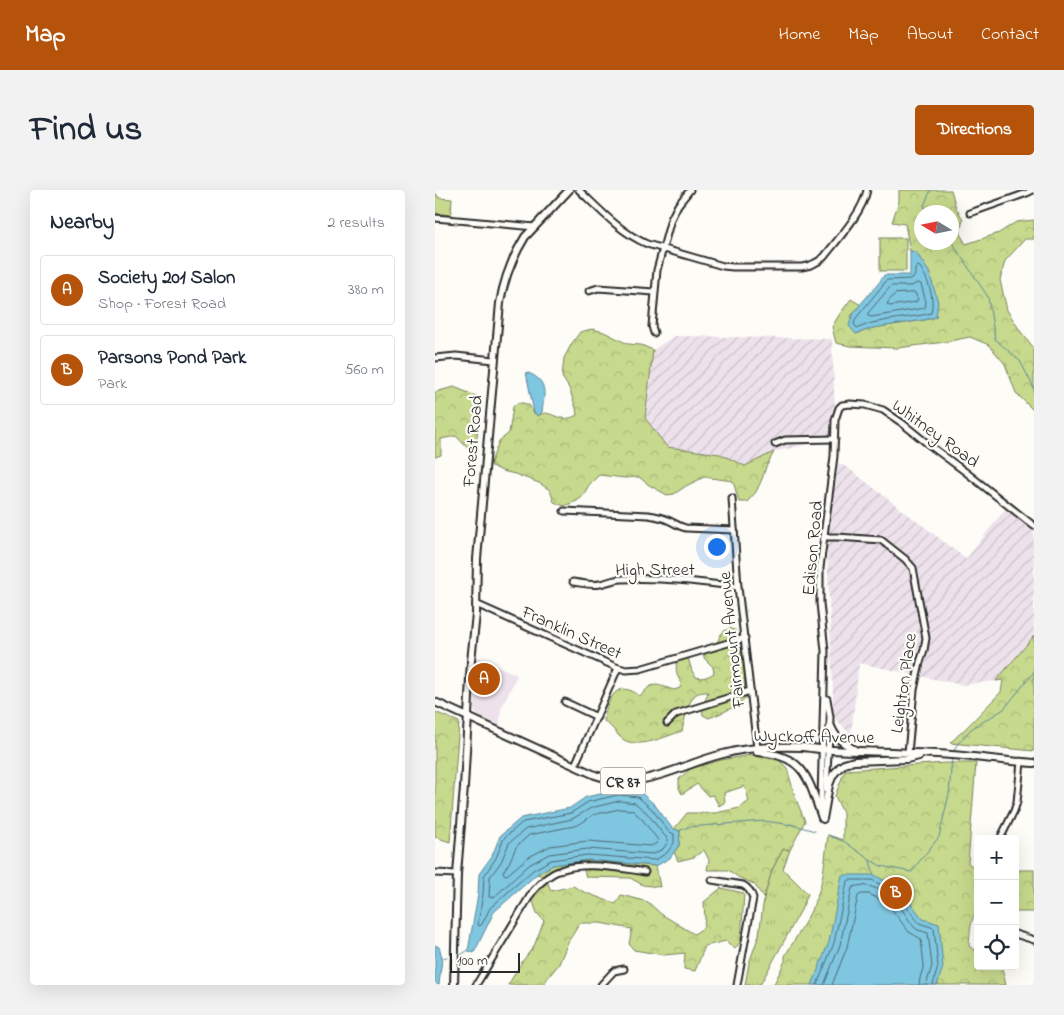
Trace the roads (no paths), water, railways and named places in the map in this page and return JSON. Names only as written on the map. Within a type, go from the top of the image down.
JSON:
[{"type":"main road","name":"Forest Road","points":[[454,985],[457,874],[476,604],[477,559],[499,303],[509,267],[521,244],[569,190]]},
{"type":"main road","name":"Wyckoff Avenue","points":[[435,702],[604,778],[614,780],[635,781],[665,774],[723,754],[757,748],[786,747],[949,755],[1034,763]]},
{"type":"main road","points":[[830,724],[833,734],[858,751]]},
{"type":"main road","points":[[741,750],[774,753],[783,756],[799,767],[809,780],[823,819]]},
{"type":"main road","points":[[823,819],[829,785],[833,775],[844,764],[854,761],[907,759],[929,754]]},
{"type":"street","points":[[579,190],[629,235],[663,249],[723,266],[733,267],[802,267],[813,265],[824,258],[861,209],[867,190]]},
{"type":"street","points":[[654,333],[652,326],[657,270],[673,213],[690,190]]},
{"type":"street","points":[[970,213],[1033,190]]},
{"type":"street","points":[[435,218],[535,227]]},
{"type":"street","points":[[589,291],[598,288],[654,292]]},
{"type":"street","points":[[435,358],[456,356],[494,360]]},
{"type":"street","name":"Whitney Road","points":[[835,439],[835,420],[842,404],[865,405],[883,410],[967,472],[1034,526]]},
{"type":"street","points":[[775,444],[785,440],[835,439]]},
{"type":"street","name":"Edison Road","points":[[823,819],[825,651],[820,603],[820,578],[835,439]]},
{"type":"street","name":"Fairmount Avenue","points":[[731,498],[738,586],[757,748]]},
{"type":"street","points":[[565,511],[652,516],[669,521],[680,527],[734,530]]},
{"type":"street","name":"Leighton Place","points":[[824,537],[881,540],[905,559],[913,568],[927,638],[913,690],[908,753]]},
{"type":"street","name":"High Street","points":[[573,582],[592,585],[621,579],[673,580],[738,586]]},
{"type":"street","name":"Franklin Street","points":[[476,604],[626,670],[640,669],[745,638]]},
{"type":"street","points":[[575,765],[618,668]]},
{"type":"street","name":"Edison Road","points":[[825,689],[830,717],[825,750]]},
{"type":"street","points":[[667,723],[676,714],[750,691]]},
{"type":"street","points":[[565,702],[597,717]]},
{"type":"street","points":[[1002,835],[1017,802],[1021,762]]},
{"type":"street","points":[[475,985],[533,891],[552,874],[568,867],[585,865],[622,867],[645,872]]},
{"type":"street","points":[[435,873],[457,874]]},
{"type":"street","points":[[712,880],[743,885],[751,891],[753,898],[737,985]]},
{"type":"street","points":[[1019,935],[1034,940]]},
{"type":"street","points":[[601,985],[614,971],[624,969]]},
{"type":"water","points":[[910,251],[916,252],[929,272],[938,302],[936,317],[873,328],[856,334],[849,326],[851,319],[884,275],[910,275]]},
{"type":"water","points":[[526,372],[542,383],[544,398],[542,412],[538,416],[534,413]]},
{"type":"water","points":[[619,790],[639,791],[655,805],[672,828],[680,831],[679,845],[670,858],[656,866],[588,860],[553,865],[537,874],[494,912],[474,953],[468,951],[478,894],[479,874],[492,856],[500,836],[521,818],[570,808],[586,797]]},
{"type":"water","points":[[842,875],[874,875],[899,888],[923,919],[939,924],[943,967],[937,985],[812,985],[829,942]]},
{"type":"water","points":[[435,945],[439,947],[442,958],[439,985],[435,985]]},
{"type":"waterway","points":[[924,205],[931,190]]},
{"type":"waterway","points":[[957,250],[988,297],[995,339],[1020,361],[1034,388]]},
{"type":"waterway","points":[[954,752],[956,746],[971,729],[1004,709],[1034,672]]},
{"type":"waterway","points":[[828,835],[845,842],[881,866],[911,872],[939,837],[949,794],[952,758]]},
{"type":"waterway","points":[[679,831],[688,827],[764,821],[793,825],[815,831]]},
{"type":"waterway","points":[[870,861],[874,875]]},
{"type":"waterway","points":[[459,956],[467,951]]},
{"type":"waterway","points":[[442,958],[447,957]]},
{"type":"place","name":"Society 201 Salon","points":[[484,679]]},
{"type":"place","name":"Parsons Pond Park","points":[[896,893]]}]
